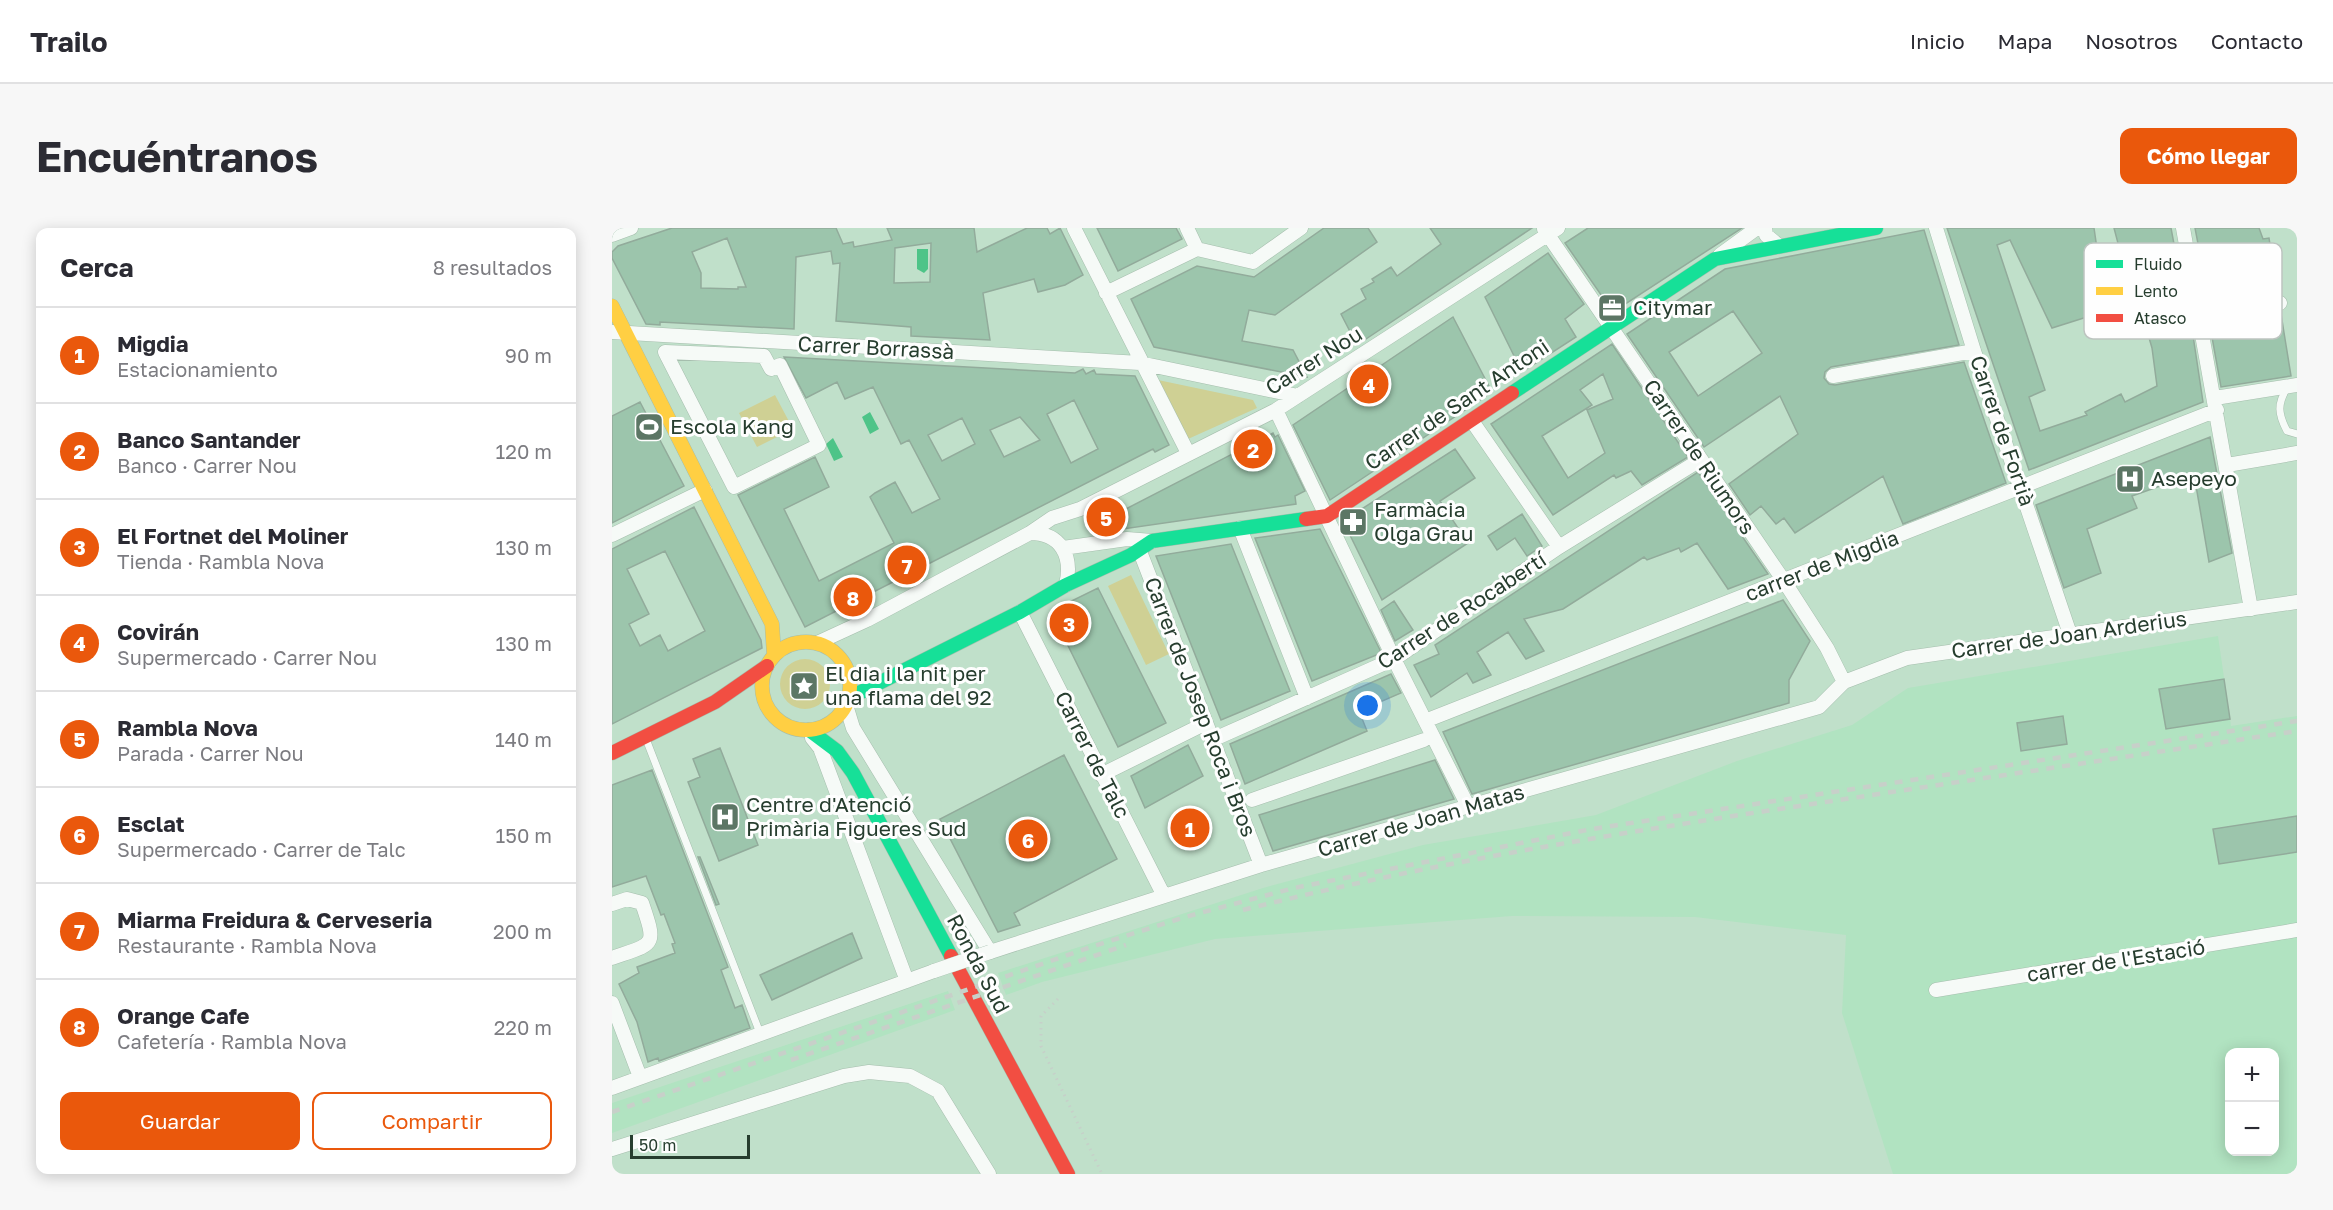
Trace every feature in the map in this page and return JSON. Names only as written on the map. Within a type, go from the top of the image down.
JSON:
[{"type":"street","points":[[612,236],[631,228]]},
{"type":"street","points":[[1074,228],[1140,363],[1188,453]]},
{"type":"street","points":[[1187,228],[1197,249]]},
{"type":"street","points":[[1106,293],[1197,249],[1253,262],[1301,228]]},
{"type":"street","name":"Carrer de Sant Antoni","points":[[1059,543],[1127,539],[1152,541],[1328,516],[1715,259],[1757,228]]},
{"type":"street","points":[[1765,228],[1766,235],[1778,246]]},
{"type":"street","points":[[1715,259],[1876,228]]},
{"type":"street","name":"Carrer de Fortià","points":[[1936,228],[1974,351],[2070,634]]},
{"type":"street","points":[[2183,228],[2186,243]]},
{"type":"street","name":"Carrer de Riumors","points":[[1550,230],[1611,328],[1784,581],[1827,648],[1844,682]]},
{"type":"street","name":"Carrer Nou","points":[[817,643],[867,620],[1030,533],[1053,518],[1080,509],[1276,410],[1550,230]]},
{"type":"street","points":[[612,306],[772,624],[795,643]]},
{"type":"street","name":"Carrer Borrassà","points":[[612,332],[1140,363],[1298,396]]},
{"type":"street","points":[[2204,339],[2251,609]]},
{"type":"street","points":[[1833,376],[1974,351]]},
{"type":"street","points":[[665,352],[764,356],[771,369],[780,365],[819,445],[734,487],[665,352]]},
{"type":"street","name":"carrer de Migdia","points":[[1425,721],[2022,488],[2216,404],[2292,386]]},
{"type":"street","points":[[1276,410],[1394,659],[1469,808]]},
{"type":"street","points":[[1472,421],[1559,547]]},
{"type":"street","points":[[2227,465],[2297,453]]},
{"type":"street","name":"Carrer de Rocabertí","points":[[1212,740],[1394,659],[1559,547],[1700,460]]},
{"type":"street","points":[[612,535],[705,490]]},
{"type":"street","name":"Carrer Nou","points":[[1059,543],[1061,525],[1080,509]]},
{"type":"street","points":[[1240,528],[1307,698]]},
{"type":"street","points":[[1030,533],[1044,533],[1059,543],[1069,573],[1066,585]]},
{"type":"street","name":"Carrer de Sant Antoni","points":[[845,705],[1066,585],[1131,555],[1152,541]]},
{"type":"street","name":"Carrer de Josep Roca i Bros","points":[[1139,549],[1261,866]]},
{"type":"street","name":"Carrer de Joan Arderius","points":[[1844,682],[1907,658],[2297,603]]},
{"type":"street","name":"Carrer de Talc","points":[[1020,612],[1164,896]]},
{"type":"street","points":[[772,624],[771,661],[763,678],[765,702],[781,723],[807,730],[828,724],[845,705]]},
{"type":"street","points":[[612,753],[757,676],[771,661],[795,643],[817,643],[837,655],[844,664],[849,675],[845,705],[853,728],[990,952]]},
{"type":"street","name":"Carrer de Joan Matas","points":[[612,1088],[934,971],[1164,896],[1261,866],[1820,707],[1844,682]]},
{"type":"street","points":[[730,692],[765,702]]},
{"type":"street","name":"Ronda Sud","points":[[845,705],[844,747],[852,773]]},
{"type":"street","points":[[1101,775],[1206,723]]},
{"type":"street","points":[[807,730],[820,748],[907,981]]},
{"type":"street","name":"Ronda Sud","points":[[807,730],[837,751],[852,773],[1068,1174]]},
{"type":"street","points":[[1252,800],[1424,740]]},
{"type":"street","points":[[612,904],[627,899],[642,903],[653,932],[651,940],[645,946],[612,958]]},
{"type":"street","name":"carrer de l'Estació","points":[[1936,990],[2297,930]]},
{"type":"street","points":[[612,1003],[640,1077]]},
{"type":"street","points":[[612,1149],[844,1076],[868,1072],[910,1076],[938,1091],[989,1174]]},
{"type":"lane","points":[[2292,386],[2280,399],[2279,416],[2287,431],[2297,434]]},
{"type":"lane","points":[[645,736],[760,1033]]},
{"type":"path","points":[[1058,999],[1041,1016],[1041,1046],[1102,1174]]},
{"type":"shaded area","points":[[917,249],[928,249],[928,269],[924,273],[917,269]]},
{"type":"shaded area","points":[[1158,380],[1253,400],[1257,408],[1188,439]]},
{"type":"shaded area","points":[[775,395],[793,429],[757,447],[739,413]]},
{"type":"shaded area","points":[[870,412],[879,429],[870,434],[862,417]]},
{"type":"shaded area","points":[[833,438],[843,457],[834,461],[826,444]]},
{"type":"shaded area","points":[[1131,575],[1169,654],[1146,665],[1108,586]]},
{"type":"shaded area","points":[[2218,636],[2231,726],[2297,716],[2297,1174],[1893,1174],[1842,1013],[1846,935],[1695,917],[1512,916],[1215,939],[1042,982],[1006,995],[998,973],[1263,888],[1423,845],[1596,815],[1737,761],[1852,725],[1908,688]]},
{"type":"shaded area","points":[[800,659],[810,659],[823,666],[830,679],[830,689],[823,702],[810,709],[800,709],[791,705],[784,698],[780,689],[780,679],[784,670],[791,663]]},
{"type":"shaded area","points":[[948,991],[955,1010],[612,1133],[612,1103]]},
{"type":"building","points":[[672,228],[836,228],[843,244],[853,242],[854,247],[892,240],[887,228],[974,228],[977,252],[1027,228],[1047,228],[1050,234],[1060,228],[1083,275],[1065,285],[1038,292],[1034,279],[983,293],[990,340],[911,336],[911,327],[836,321],[840,263],[833,264],[831,251],[796,257],[794,329],[660,322],[660,325],[646,324],[612,258],[612,252],[618,246]],"holes":[[[727,238],[746,287],[738,287],[738,289],[701,288],[701,273],[692,252]],[[931,243],[930,282],[894,283],[895,248]]]},
{"type":"building","points":[[1097,228],[1176,228],[1182,239],[1118,271]]},
{"type":"building","points":[[1324,228],[1368,228],[1377,242],[1275,315],[1249,310],[1242,341],[1293,350],[1307,377],[1154,347],[1131,299],[1197,266],[1254,277]]},
{"type":"building","points":[[1430,228],[1532,228],[1357,345],[1341,314],[1366,299],[1361,289],[1374,282],[1372,279],[1391,267],[1397,276],[1441,244]]},
{"type":"building","points":[[1588,228],[1742,228],[1613,312],[1565,243]]},
{"type":"building","points":[[1947,228],[2094,228],[2096,243],[2084,243],[2084,318],[2052,328],[2010,240],[1997,245],[2045,390],[2029,397],[2040,431],[2087,415],[2085,412],[2121,394],[2125,402],[2157,386],[2149,339],[2194,339],[2203,402],[2029,470]]},
{"type":"building","points":[[2114,228],[2171,228],[2174,243],[2118,243]]},
{"type":"building","points":[[2195,228],[2259,228],[2263,239],[2269,238],[2270,243],[2198,243]]},
{"type":"building","points":[[1924,230],[1959,345],[1831,367],[1825,372],[1824,378],[1829,384],[1835,385],[1964,362],[2006,483],[1903,524],[1883,476],[1795,533],[1784,518],[1776,524],[1761,506],[1750,515],[1729,484],[1798,434],[1780,396],[1704,447],[1627,334],[1725,269]],"holes":[[[1733,311],[1762,353],[1698,396],[1669,352]]]},
{"type":"building","points":[[1548,253],[1584,304],[1565,319],[1576,337],[1522,372],[1485,297]]},
{"type":"building","points":[[1453,317],[1492,392],[1330,500],[1293,425]]},
{"type":"building","points":[[2282,320],[2291,376],[2221,387],[2212,339],[2282,339]]},
{"type":"building","points":[[1612,344],[1688,457],[1642,485],[1631,471],[1616,478],[1614,475],[1553,515],[1491,424]],"holes":[[[1603,374],[1613,399],[1587,410],[1605,453],[1568,478],[1542,436],[1592,405],[1580,390]]]},
{"type":"building","points":[[784,357],[1075,373],[1083,369],[1086,374],[1094,370],[1096,374],[1135,376],[1169,445],[1155,452],[1153,449],[805,627],[738,495],[815,457],[829,487],[784,509],[819,581],[894,543],[870,497],[875,493],[895,482],[912,513],[940,499],[909,440],[901,444],[873,387],[845,399],[837,382],[806,398]],"holes":[[[1074,400],[1098,449],[1071,463],[1047,414]],[[1020,417],[1040,440],[1004,457],[990,430]],[[962,418],[975,444],[942,461],[928,435]]]},
{"type":"building","points":[[640,402],[684,486],[612,523],[612,416]]},
{"type":"building","points":[[1273,433],[1275,437],[1278,435],[1305,491],[1295,496],[1296,504],[1123,529],[1120,512]]},
{"type":"building","points":[[2210,437],[2232,553],[2209,562],[2194,474],[2132,496],[2137,508],[2087,529],[2101,573],[2064,588],[2036,505]]},
{"type":"building","points":[[1455,449],[1475,478],[1440,501],[1468,543],[1382,600],[1343,521]]},
{"type":"building","points":[[1698,472],[1768,574],[1728,589],[1697,543],[1681,552],[1679,548],[1647,560],[1644,557],[1563,609],[1524,619],[1544,651],[1526,659],[1508,632],[1477,652],[1491,675],[1473,683],[1467,673],[1431,697],[1414,665],[1439,654],[1435,645]]},
{"type":"building","points":[[694,507],[761,640],[762,648],[612,724],[612,549]],"holes":[[[665,551],[705,631],[668,651],[660,635],[640,646],[629,624],[649,614],[627,569]]]},
{"type":"building","points":[[1522,514],[1542,546],[1527,556],[1515,538],[1497,550],[1488,536]]},
{"type":"building","points":[[1320,529],[1380,650],[1379,654],[1312,681],[1255,538]]},
{"type":"building","points":[[1231,544],[1290,691],[1221,720],[1156,556]]},
{"type":"building","points":[[1098,588],[1166,723],[1118,747],[1051,611]]},
{"type":"building","points":[[1783,600],[1810,641],[1789,680],[1789,703],[1472,794],[1443,732]]},
{"type":"building","points":[[1394,601],[1413,630],[1395,641],[1381,610]]},
{"type":"building","points":[[1391,674],[1401,693],[1359,711],[1367,731],[1245,784],[1230,744]]},
{"type":"building","points":[[2224,679],[2230,719],[2166,729],[2159,689]]},
{"type":"building","points":[[2063,716],[2067,744],[2021,751],[2017,723]]},
{"type":"building","points":[[1188,745],[1203,776],[1145,808],[1131,776]]},
{"type":"building","name":"Centre d'Atenció Primària Figueres Sud","points":[[720,748],[758,845],[719,861],[688,782],[700,777],[693,759]]},
{"type":"building","points":[[1064,755],[1117,859],[1014,913],[1020,925],[998,932],[940,819]]},
{"type":"building","points":[[1435,760],[1454,799],[1273,851],[1259,815]]},
{"type":"building","points":[[652,770],[728,967],[721,970],[735,1008],[742,1005],[750,1028],[659,1061],[658,1058],[648,1062],[637,1022],[619,984],[639,973],[637,967],[675,953],[672,944],[675,943],[646,876],[612,887],[612,785]]},
{"type":"building","points":[[2297,816],[2297,852],[2219,864],[2213,829]]},
{"type":"building","points":[[698,857],[700,857],[719,904],[716,905]]},
{"type":"building","points":[[852,933],[862,958],[772,1000],[760,975]]},
{"type":"railway","points":[[612,1112],[1094,946],[1185,917],[1294,888],[1592,829],[2297,721]]},
{"type":"railway","points":[[1243,910],[1386,877],[1530,849],[2297,731]]},
{"type":"railway","points":[[791,1060],[1126,945]]},
{"type":"traffic: fast","points":[[1512,393],[1715,259],[1876,228]]},
{"type":"traffic: fast","points":[[849,698],[1020,612],[1066,585],[1131,555],[1152,541],[1306,519]]},
{"type":"traffic: fast","points":[[809,730],[837,751],[853,773],[951,956]]},
{"type":"traffic: slow","points":[[612,306],[772,624],[774,655]]},
{"type":"traffic: slow","points":[[806,642],[823,645],[837,655],[847,669],[850,686],[847,703],[837,717],[823,727],[806,730],[789,727],[775,717],[765,703],[762,686],[765,669],[775,655],[789,645],[806,642]]},
{"type":"traffic: jam","points":[[1306,519],[1327,516],[1512,393]]},
{"type":"traffic: jam","points":[[612,753],[715,702],[767,666]]},
{"type":"traffic: jam","points":[[951,956],[1068,1174]]},
{"type":"place","name":"Citymar","points":[[1612,308]]},
{"type":"place","name":"Covirán","points":[[1369,384]]},
{"type":"place","name":"Escola Kang","points":[[649,427]]},
{"type":"place","name":"Banco Santander","points":[[1253,449]]},
{"type":"place","name":"Asepeyo","points":[[2130,479]]},
{"type":"place","name":"Rambla Nova","points":[[1106,517]]},
{"type":"place","name":"Farmàcia Olga Grau","points":[[1353,522]]},
{"type":"place","name":"Miarma Freidura & Cerveseria","points":[[907,565]]},
{"type":"place","name":"Orange Cafe","points":[[853,597]]},
{"type":"place","name":"El Fortnet del Moliner","points":[[1069,623]]},
{"type":"place","name":"El dia i la nit per una flama del 92","points":[[804,686]]},
{"type":"place","name":"Centre d'Atenció Primària Figueres Sud","points":[[725,817]]},
{"type":"place","name":"Migdia","points":[[1190,828]]},
{"type":"place","name":"Esclat","points":[[1028,839]]}]
